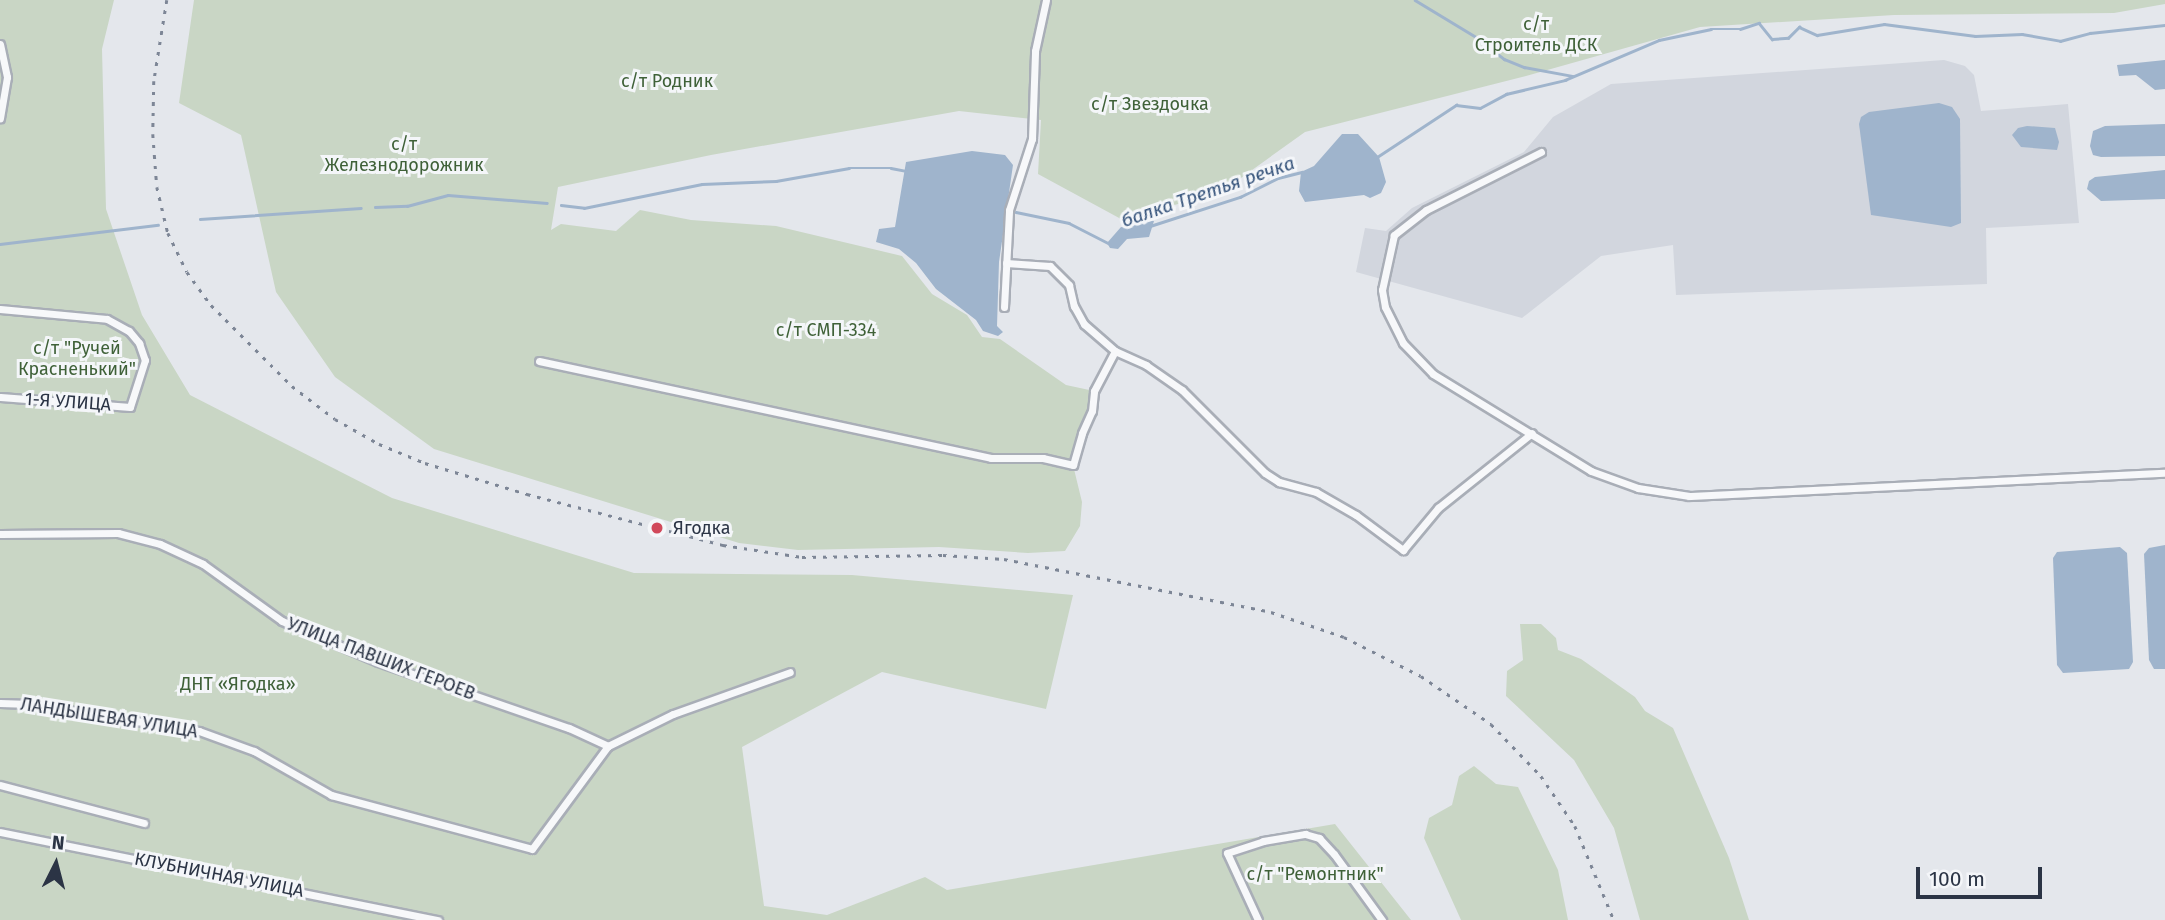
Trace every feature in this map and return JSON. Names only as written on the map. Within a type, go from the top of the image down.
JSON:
[{"type":"street","points":[[1004,307],[1009,210],[1032,139],[1035,51],[1046,0]]},
{"type":"street","points":[[0,44],[4,77],[0,118]]},
{"type":"street","points":[[1541,152],[1426,211],[1404,226],[1394,235],[1382,290],[1392,323],[1419,362],[1454,388],[1591,471],[1638,488],[1689,496],[2165,473]]},
{"type":"street","points":[[1006,263],[1024,267],[1050,266],[1069,285],[1074,306],[1084,324],[1115,351],[1146,365],[1182,390],[1265,473],[1279,482],[1316,492],[1356,515],[1404,550],[1438,509],[1532,433]]},
{"type":"street","name":"1-Я УЛИЦА","points":[[0,309],[107,319],[129,331],[139,343],[145,360],[130,407],[0,397]]},
{"type":"street","points":[[539,360],[991,458],[1043,458],[1073,465],[1082,433],[1092,411],[1094,391],[1115,351]]},
{"type":"street","name":"УЛИЦА ПАВШИХ ГЕРОЕВ","points":[[0,534],[118,533],[159,544],[203,565],[282,621],[378,662],[569,728],[608,746]]},
{"type":"street","points":[[608,746],[673,714],[790,672]]},
{"type":"street","name":"ЛАНДЫШЕВАЯ УЛИЦА","points":[[0,703],[30,704],[199,731],[254,751],[331,794],[532,849],[608,746]]},
{"type":"street","points":[[0,785],[144,823]]},
{"type":"street","name":"КЛУБНИЧНАЯ УЛИЦА","points":[[0,832],[438,920]]},
{"type":"street","points":[[1258,920],[1227,853],[1253,843],[1305,834],[1319,838],[1334,854],[1382,920]]},
{"type":"shaded area","points":[[1944,60],[1965,66],[1974,75],[1981,111],[2068,104],[2079,223],[1986,228],[1987,284],[1676,295],[1673,245],[1601,256],[1522,318],[1356,272],[1365,228],[1386,231],[1412,208],[1524,152],[1553,117],[1611,84]]},
{"type":"green space","name":"ДНТ «Ягодка»","points":[[0,0],[114,0],[102,49],[106,209],[142,315],[190,395],[392,498],[634,573],[852,575],[1073,595],[1046,709],[882,672],[742,747],[764,906],[827,915],[925,877],[947,890],[1335,824],[1411,920],[0,920]]},
{"type":"green space","points":[[194,0],[2165,0],[2165,4],[2114,13],[1894,15],[1700,27],[1526,76],[1305,132],[1220,193],[1121,219],[1038,174],[1041,120],[959,111],[711,155],[558,187],[551,230],[561,224],[616,231],[640,210],[691,220],[776,226],[902,256],[932,294],[967,315],[982,337],[1000,339],[1066,385],[1094,391],[1092,411],[1073,465],[1082,502],[1080,526],[1065,551],[1028,553],[939,547],[798,550],[739,543],[434,449],[335,377],[276,292],[241,135],[179,103]]},
{"type":"green space","points":[[1520,624],[1541,624],[1556,638],[1558,650],[1581,659],[1635,697],[1645,711],[1673,728],[1729,858],[1749,920],[1640,920],[1614,828],[1574,760],[1506,696],[1507,671],[1523,660]]},
{"type":"green space","points":[[1474,766],[1496,784],[1518,787],[1558,870],[1568,920],[1461,920],[1424,838],[1429,818],[1452,805],[1459,776]]},
{"type":"water","points":[[2165,60],[2165,89],[2155,90],[2136,75],[2119,76],[2117,65]]},
{"type":"water","points":[[1939,103],[1952,107],[1960,119],[1961,223],[1951,227],[1871,215],[1859,124],[1861,117],[1869,112]]},
{"type":"water","points":[[2165,124],[2165,156],[2093,155],[2090,146],[2093,131],[2105,126]]},
{"type":"water","points":[[2018,128],[2055,128],[2059,142],[2057,150],[2021,147],[2012,135]]},
{"type":"water","points":[[1342,134],[1358,134],[1379,157],[1386,182],[1381,193],[1370,198],[1364,195],[1305,202],[1299,191],[1301,172],[1314,166]]},
{"type":"water","points":[[972,151],[1005,155],[1013,165],[999,262],[997,326],[1003,332],[998,336],[983,331],[976,320],[936,289],[916,263],[899,249],[876,242],[879,229],[895,227],[906,162]]},
{"type":"water","points":[[2165,170],[2165,199],[2101,201],[2087,189],[2089,181],[2095,177]]},
{"type":"water","points":[[1149,220],[1154,221],[1149,237],[1127,239],[1118,249],[1110,248],[1107,243],[1121,227],[1127,228]]},
{"type":"water","points":[[2165,545],[2165,669],[2154,669],[2149,660],[2144,554],[2149,548]]},
{"type":"water","points":[[2120,547],[2127,553],[2133,662],[2129,669],[2063,673],[2057,665],[2053,558],[2057,552]]},
{"type":"waterway","points":[[1415,0],[1476,37],[1504,59],[1524,67],[1573,76]]},
{"type":"waterway","name":"балка Третья речка","points":[[1377,157],[1456,105],[1480,108],[1506,94],[1565,80],[1659,40],[1711,29],[1740,29],[1759,23],[1772,39],[1788,38],[1799,27],[1817,35],[1884,24],[1975,36],[2022,34],[2060,41],[2090,33],[2165,25]]},
{"type":"waterway","name":"балка Третья речка","points":[[561,205],[584,208],[702,184],[776,181],[849,168],[891,168],[907,171]]},
{"type":"waterway","name":"балка Третья речка","points":[[1150,226],[1240,197],[1278,178],[1302,172]]},
{"type":"waterway","name":"балка Третья речка","points":[[375,207],[407,206],[448,195],[547,203]]},
{"type":"waterway","name":"балка Третья речка","points":[[200,219],[361,208]]},
{"type":"waterway","name":"балка Третья речка","points":[[1016,212],[1069,223],[1108,243]]},
{"type":"waterway","name":"балка Третья речка","points":[[0,244],[158,225]]},
{"type":"railway","points":[[167,0],[154,81],[153,134],[157,187],[168,233],[187,272],[211,305],[292,386],[335,419],[379,444],[425,463],[527,494],[723,545],[802,557],[943,555],[1004,559],[1271,612],[1344,637],[1421,676],[1491,724],[1541,776],[1575,826],[1614,920]]},
{"type":"place","name":"Ягодка","points":[[657,528]]},
{"type":"park label","name":"с/т Строитель ДСК","points":[[1536,35]]},
{"type":"park label","name":"с/т Родник","points":[[667,81]]},
{"type":"park label","name":"с/т Звездочка","points":[[1150,104]]},
{"type":"park label","name":"с/т Железнодорожник","points":[[404,155]]},
{"type":"park label","name":"с/т СМП-334","points":[[826,330]]},
{"type":"park label","name":"с/т \"Ручей Красненький\"","points":[[77,359]]},
{"type":"park label","name":"с/т \"Ремонтник\"","points":[[1315,874]]}]
